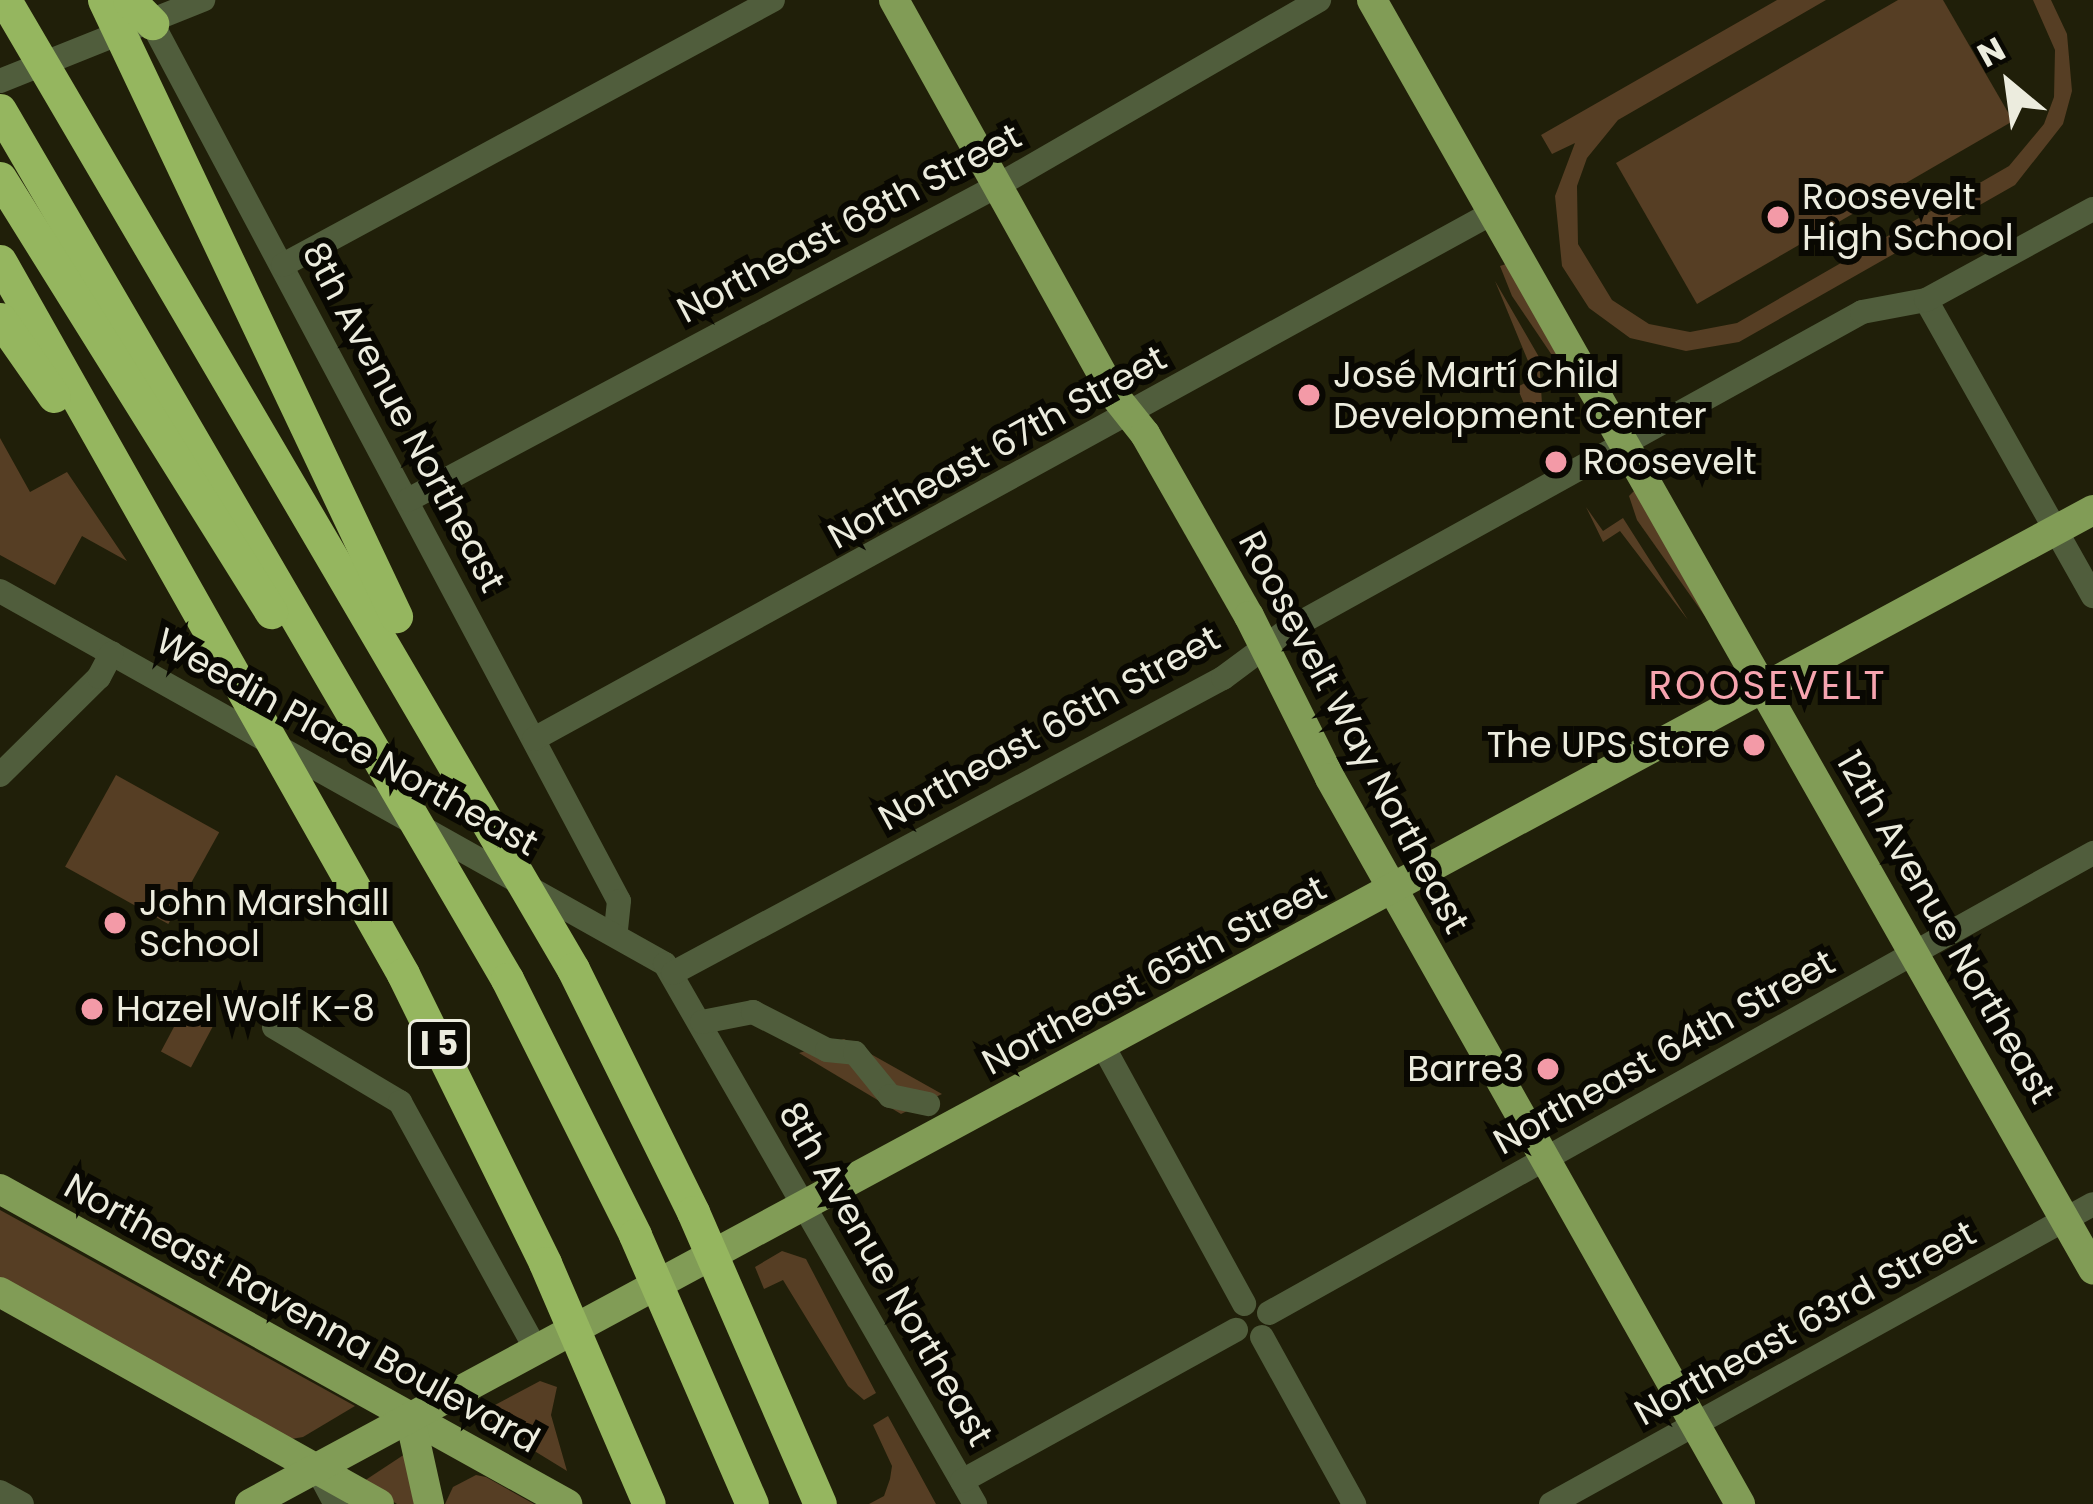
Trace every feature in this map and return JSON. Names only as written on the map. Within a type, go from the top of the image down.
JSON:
[{"type":"highway","points":[[5,0],[498,833],[684,1191],[820,1504]]},
{"type":"highway","points":[[128,15],[364,558],[498,796],[498,833]]},
{"type":"highway","points":[[0,110],[366,729],[594,1149],[752,1504]]},
{"type":"highway","points":[[0,178],[289,640],[366,729]]},
{"type":"highway","name":"I 5","points":[[0,261],[453,1070],[649,1504]]},
{"type":"highway","points":[[0,319],[169,563]]},
{"type":"main road","name":"Roosevelt Way Northeast","points":[[894,0],[1740,1504]]},
{"type":"main road","name":"12th Avenue Northeast","points":[[1372,0],[1918,951],[2093,1269]]},
{"type":"main road","name":"Northeast 65th Street","points":[[250,1504],[2093,510]]},
{"type":"main road","name":"Northeast Ravenna Boulevard","points":[[0,1189],[567,1504]]},
{"type":"main road","points":[[0,1292],[379,1504]]},
{"type":"main road","points":[[410,1418],[429,1504]]},
{"type":"main road","points":[[429,1504],[450,1470],[494,1465]]},
{"type":"street","points":[[0,81],[128,15],[202,0]]},
{"type":"street","points":[[284,265],[773,0]]},
{"type":"street","name":"Northeast 68th Street","points":[[408,500],[997,186],[1319,0]]},
{"type":"street","name":"8th Avenue Northeast","points":[[128,15],[284,265],[621,908],[616,932]]},
{"type":"street","name":"Northeast 66th Street","points":[[666,966],[1223,677],[1263,649],[1862,312],[1925,300],[2093,208]]},
{"type":"street","name":"Northeast 67th Street","points":[[534,739],[1130,416],[1492,213]]},
{"type":"street","points":[[1925,300],[2093,596]]},
{"type":"street","name":"Weedin Place Northeast","points":[[0,591],[616,932],[666,966]]},
{"type":"street","points":[[0,776],[99,677],[112,653]]},
{"type":"street","points":[[575,910],[592,877],[590,846]]},
{"type":"street","name":"Northeast 64th Street","points":[[1266,1325],[1546,1159],[2093,853]]},
{"type":"street","name":"8th Avenue Northeast","points":[[666,966],[975,1504]]},
{"type":"street","points":[[702,1022],[753,1012],[820,1046],[862,1058],[898,1100],[928,1104]]},
{"type":"street","points":[[274,1028],[400,1102],[535,1348]]},
{"type":"street","points":[[1103,1046],[1244,1304],[1266,1325],[1354,1504]]},
{"type":"street","name":"Northeast 63rd Street","points":[[1551,1504],[2093,1204]]},
{"type":"street","points":[[1244,1304],[1234,1315],[1237,1330],[1250,1340],[1266,1325]]},
{"type":"street","points":[[962,1481],[1237,1330]]},
{"type":"street","points":[[317,1469],[336,1504]]},
{"type":"street","points":[[0,1492],[22,1504]]},
{"type":"shaded area","points":[[1777,0],[1826,0],[1618,120],[1587,158],[1577,186],[1578,244],[1612,300],[1649,324],[1690,332],[1737,323],[2009,166],[2044,124],[2054,97],[2055,50],[2033,0],[2051,0],[2067,34],[2072,91],[2063,124],[2015,185],[1739,342],[1686,351],[1630,338],[1589,308],[1562,266],[1555,196],[1575,143],[1552,154],[1541,135]]},
{"type":"shaded area","points":[[1898,0],[1943,0],[2013,121],[1697,304],[1616,163]]},
{"type":"shaded area","points":[[1509,263],[1589,410],[1512,296],[1500,266]]},
{"type":"shaded area","points":[[1495,281],[1539,357],[1542,404],[1527,411],[1517,387],[1535,378]]},
{"type":"shaded area","points":[[0,438],[30,492],[67,472],[127,561],[82,536],[55,585],[0,555]]},
{"type":"shaded area","points":[[1637,488],[1714,629],[1637,520],[1629,496]]},
{"type":"shaded area","points":[[1586,507],[1603,531],[1623,518],[1688,620],[1620,531],[1603,542]]},
{"type":"shaded area","points":[[116,775],[219,832],[168,924],[65,867]]},
{"type":"shaded area","points":[[183,1010],[213,1026],[191,1067],[161,1051]]},
{"type":"shaded area","points":[[844,1039],[942,1094],[901,1114],[799,1053]]},
{"type":"shaded area","points":[[0,1210],[355,1406],[303,1437],[280,1441],[0,1286]]},
{"type":"shaded area","points":[[782,1251],[806,1259],[876,1393],[864,1400],[848,1386],[783,1280],[764,1289],[755,1267]]},
{"type":"shaded area","points":[[540,1381],[557,1387],[551,1415],[567,1471],[476,1415]]},
{"type":"shaded area","points":[[888,1416],[936,1504],[869,1504],[884,1496],[890,1479],[892,1466],[873,1425]]},
{"type":"shaded area","points":[[405,1454],[414,1504],[397,1504],[361,1483]]},
{"type":"shaded area","points":[[476,1475],[534,1504],[445,1504],[453,1487]]},
{"type":"place","name":"Roosevelt High School","points":[[1778,217]]},
{"type":"place","name":"José Martí Child Development Center","points":[[1309,395]]},
{"type":"place","name":"Roosevelt","points":[[1556,462]]},
{"type":"place","name":"The UPS Store","points":[[1754,745]]},
{"type":"place","name":"John Marshall School","points":[[115,923]]},
{"type":"place","name":"Hazel Wolf K-8","points":[[92,1009]]},
{"type":"place","name":"Barre3","points":[[1548,1069]]},
{"type":"district","name":"ROOSEVELT","points":[[1768,686]]}]
